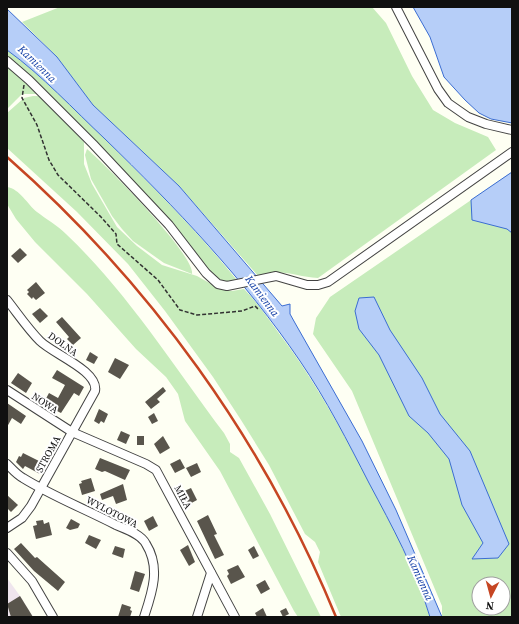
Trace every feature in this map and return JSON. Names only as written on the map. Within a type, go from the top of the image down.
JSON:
[{"type":"street","points":[[396,7],[438,89],[448,103],[468,117],[486,124],[512,130]]},
{"type":"street","points":[[7,61],[93,144],[169,224],[206,273],[218,284],[227,286],[276,276],[306,285],[318,285],[328,282],[512,152]]},
{"type":"street","name":"DOLNA","points":[[7,300],[41,342],[90,375],[95,382]]},
{"type":"street","name":"STROMA","points":[[7,528],[27,514],[95,391],[95,382]]},
{"type":"street","name":"NOWA","points":[[7,390],[72,432]]},
{"type":"street","name":"MIŁA","points":[[72,432],[146,464],[156,470],[235,617]]},
{"type":"street","name":"WYLOTOWA","points":[[7,464],[21,478],[136,535],[146,544],[155,578],[144,617]]},
{"type":"street","points":[[7,553],[32,581],[53,617]]},
{"type":"street","points":[[197,617],[211,573]]},
{"type":"path","points":[[28,80],[22,87],[22,98],[37,125],[50,160],[58,175],[72,186],[116,234],[117,244],[158,280],[180,310],[197,315],[242,311],[255,306],[258,308]]},
{"type":"shaded area","points":[[7,578],[20,596],[33,617],[7,617]]},
{"type":"green space","points":[[60,7],[372,7],[386,23],[412,76],[433,110],[455,123],[488,137],[496,150],[318,278],[288,273],[274,273],[259,277],[179,186],[93,105],[57,57],[22,22]]},
{"type":"green space","points":[[7,50],[54,90],[152,186],[187,222],[220,260],[236,279],[235,283],[221,281],[214,276],[174,224],[49,94],[22,94],[7,109]]},
{"type":"green space","points":[[41,96],[84,142],[84,164],[92,184],[117,227],[137,246],[162,265],[197,276],[220,289],[232,291],[244,289],[262,310],[302,365],[344,435],[400,542],[424,598],[430,617],[341,617],[318,562],[320,552],[315,542],[305,534],[269,465],[213,377],[165,311],[128,264],[77,212],[7,148],[7,113],[24,98]]},
{"type":"green space","points":[[87,149],[129,190],[165,230],[189,264],[192,274],[164,263],[133,241],[122,229],[112,216],[91,179],[85,155]]},
{"type":"green space","points":[[512,172],[512,617],[442,617],[442,606],[352,391],[313,334],[316,318],[330,297]]},
{"type":"green space","points":[[7,187],[12,188],[20,194],[33,209],[63,231],[88,256],[109,280],[168,355],[224,433],[230,444],[230,452],[239,458],[270,514],[321,617],[298,617],[220,471],[185,421],[178,394],[166,377],[136,349],[87,294],[35,242],[16,219],[7,204]]},
{"type":"water","points":[[413,7],[512,7],[512,123],[491,119],[479,113],[444,77],[430,37]]},
{"type":"water","name":"Kamienna","points":[[7,9],[57,57],[93,105],[179,186],[282,306],[290,304],[290,314],[362,441],[396,510],[442,617],[430,617],[418,582],[403,548],[345,436],[310,375],[279,331],[233,273],[157,191],[58,93],[7,50]]},
{"type":"water","points":[[512,172],[512,233],[507,229],[472,220],[471,200]]},
{"type":"water","points":[[374,297],[390,330],[422,378],[440,414],[470,451],[509,544],[498,558],[472,559],[483,543],[462,505],[449,459],[428,433],[409,416],[379,355],[359,329],[355,311],[359,298]]},
{"type":"building","points":[[20,248],[27,255],[18,263],[11,256]]},
{"type":"building","points":[[36,282],[45,293],[36,300],[33,297],[32,299],[27,294],[29,292],[27,290]]},
{"type":"building","points":[[40,308],[48,316],[40,323],[32,314]]},
{"type":"building","points":[[62,317],[81,338],[73,345],[67,339],[69,337],[56,322]]},
{"type":"building","points":[[90,352],[98,357],[94,364],[86,360]]},
{"type":"building","points":[[115,358],[129,365],[120,379],[108,372]]},
{"type":"building","points":[[57,370],[84,387],[79,396],[74,393],[61,413],[43,404],[49,393],[58,398],[65,385],[52,378]]},
{"type":"building","points":[[18,373],[32,383],[26,393],[11,383]]},
{"type":"building","points":[[163,387],[166,391],[157,399],[160,402],[151,409],[145,402]]},
{"type":"building","points":[[7,403],[26,416],[21,424],[12,418],[7,427]]},
{"type":"building","points":[[99,409],[108,414],[104,423],[101,421],[99,424],[94,421]]},
{"type":"building","points":[[154,413],[158,421],[152,424],[148,417]]},
{"type":"building","points":[[121,431],[130,435],[126,444],[117,440]]},
{"type":"building","points":[[137,436],[144,436],[144,445],[137,445]]},
{"type":"building","points":[[163,436],[170,448],[160,454],[154,444]]},
{"type":"building","points":[[23,453],[45,464],[40,474],[25,466],[23,469],[16,462],[19,456],[21,457]]},
{"type":"building","points":[[100,458],[130,470],[125,480],[105,471],[102,472],[95,469]]},
{"type":"building","points":[[180,459],[185,468],[175,473],[170,464]]},
{"type":"building","points":[[197,463],[201,472],[191,477],[186,468]]},
{"type":"building","points":[[91,478],[95,491],[82,495],[79,484],[82,483],[81,481]]},
{"type":"building","points":[[123,484],[127,500],[116,504],[113,496],[102,500],[100,494]]},
{"type":"building","points":[[191,488],[197,500],[186,506],[180,493]]},
{"type":"building","points":[[7,495],[18,505],[11,512],[7,508]]},
{"type":"building","points":[[208,515],[217,534],[214,535],[224,555],[215,559],[197,521]]},
{"type":"building","points":[[153,516],[158,526],[149,531],[144,521]]},
{"type":"building","points":[[71,519],[80,524],[78,528],[70,530],[66,528]]},
{"type":"building","points":[[43,520],[44,524],[49,522],[52,535],[36,539],[33,526],[37,525],[36,521]]},
{"type":"building","points":[[89,535],[101,540],[96,549],[85,543]]},
{"type":"building","points":[[21,543],[35,558],[37,557],[65,582],[58,591],[34,571],[14,549]]},
{"type":"building","points":[[188,545],[195,562],[189,566],[180,550]]},
{"type":"building","points":[[115,546],[125,549],[123,558],[112,554]]},
{"type":"building","points":[[254,546],[259,556],[253,559],[248,550]]},
{"type":"building","points":[[238,565],[245,577],[231,584],[227,576],[229,574],[227,570]]},
{"type":"building","points":[[135,571],[145,574],[139,592],[130,589]]},
{"type":"building","points":[[265,580],[270,589],[261,594],[256,585]]},
{"type":"building","points":[[20,596],[33,617],[11,617],[7,604]]},
{"type":"building","points":[[122,604],[131,607],[130,610],[132,611],[130,617],[118,617]]},
{"type":"building","points":[[263,608],[267,617],[257,617],[255,613]]},
{"type":"building","points":[[286,608],[289,614],[283,617],[280,611]]},
{"type":"railway","points":[[7,157],[59,206],[109,257],[155,312],[198,368],[238,427],[274,489],[307,552],[336,617]]}]
